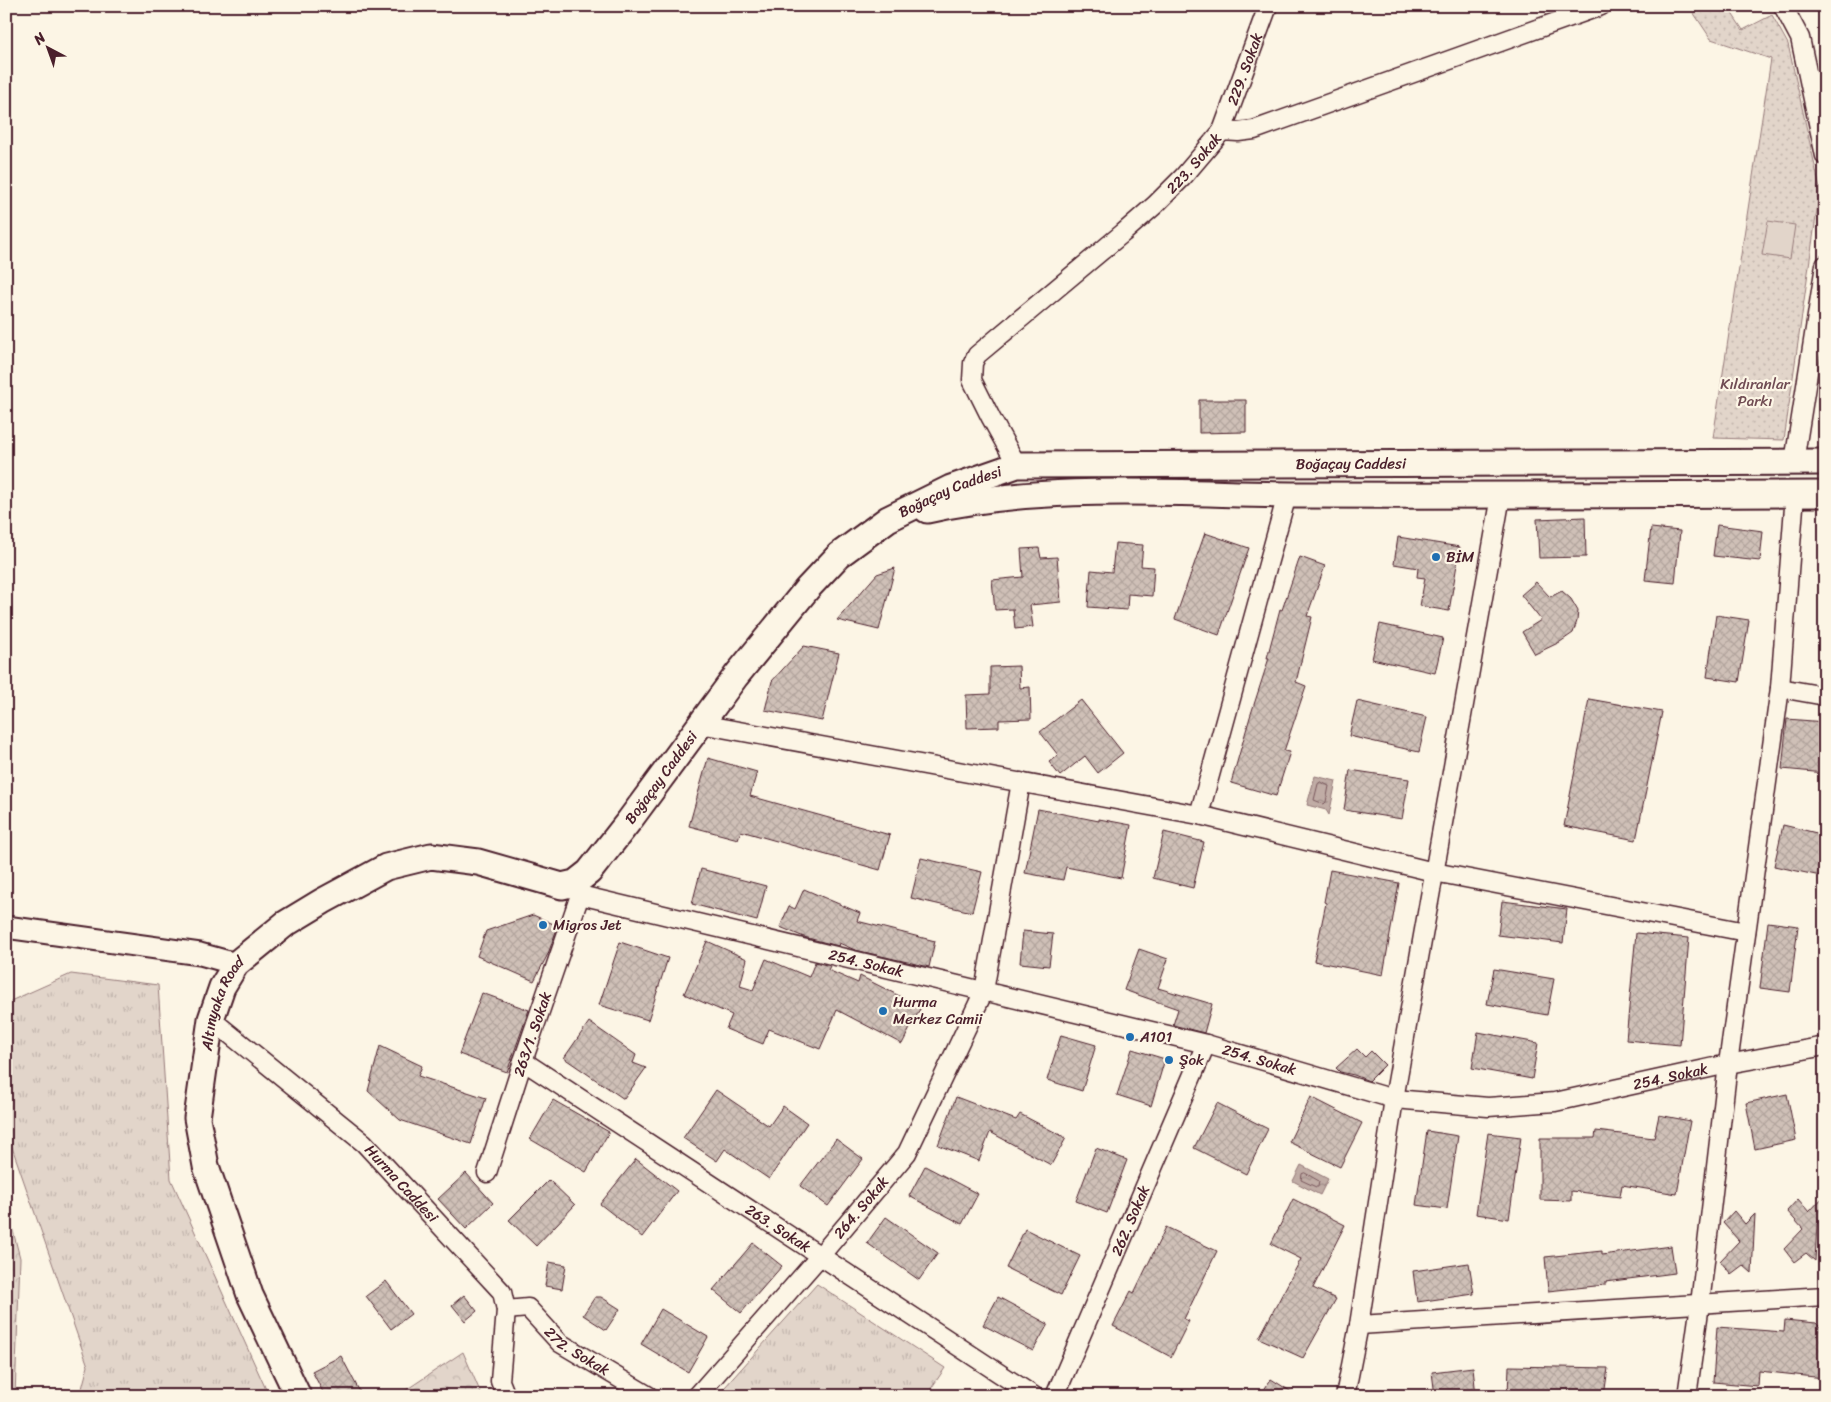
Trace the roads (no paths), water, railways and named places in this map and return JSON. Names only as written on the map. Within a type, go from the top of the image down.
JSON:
[{"type":"main road","name":"Boğaçay Caddesi","points":[[577,889],[736,676],[807,589],[839,555],[888,519],[951,488],[1017,465],[1825,462]]},
{"type":"main road","name":"Boğaçay Caddesi","points":[[888,519],[959,503],[1066,492],[1501,496],[1825,494]]},
{"type":"main road","name":"Altınyaka Road","points":[[298,1396],[250,1296],[206,1166],[197,1118],[210,1019],[222,987],[236,964],[285,924],[386,867],[431,856],[478,862],[577,889]]},
{"type":"street","name":"229. Sokak","points":[[1222,131],[1268,6]]},
{"type":"street","name":"223. Sokak","points":[[1017,465],[972,380],[973,363],[977,355],[1154,205],[1183,177],[1222,131],[1254,130],[1601,6]]},
{"type":"street","points":[[1783,6],[1800,38],[1825,156]]},
{"type":"street","points":[[1794,462],[1825,265]]},
{"type":"street","points":[[1687,1396],[1700,1304],[1728,1064],[1780,688],[1795,494]]},
{"type":"street","points":[[1199,815],[1287,495]]},
{"type":"street","points":[[1345,1396],[1359,1325],[1394,1099],[1501,496]]},
{"type":"street","points":[[1780,688],[1825,696]]},
{"type":"street","points":[[700,724],[1199,815],[1434,872],[1746,932]]},
{"type":"street","name":"264. Sokak","points":[[697,1396],[820,1256],[907,1153],[984,991],[1021,782]]},
{"type":"street","name":"254. Sokak","points":[[577,889],[984,991],[1206,1044],[1394,1099],[1488,1107],[1555,1102],[1728,1064],[1825,1046]]},
{"type":"street","name":"263/1. Sokak","points":[[487,1173],[577,889]]},
{"type":"street","points":[[6,927],[200,954],[236,964]]},
{"type":"street","name":"Hurma Caddesi","points":[[210,1019],[364,1143],[502,1292],[506,1310],[500,1381],[506,1396]]},
{"type":"street","name":"262. Sokak","points":[[1055,1396],[1206,1044]]},
{"type":"street","name":"263. Sokak","points":[[523,1061],[1034,1396]]},
{"type":"street","points":[[1359,1325],[1825,1296]]},
{"type":"street","name":"272. Sokak","points":[[506,1310],[528,1308],[560,1343],[649,1396]]},
{"type":"water","points":[[1315,776],[1336,781],[1329,815],[1326,810],[1307,805]]},
{"type":"water","points":[[1301,1165],[1328,1179],[1320,1195],[1293,1181]]},
{"type":"place","name":"BİM","points":[[1436,557]]},
{"type":"place","name":"Migros Jet","points":[[543,925]]},
{"type":"place","name":"Hurma Merkez Camii","points":[[883,1011]]},
{"type":"place","name":"A101","points":[[1130,1037]]},
{"type":"place","name":"Şok","points":[[1169,1060]]},
{"type":"park label","name":"Kıldıranlar Parkı","points":[[1755,392]]}]
